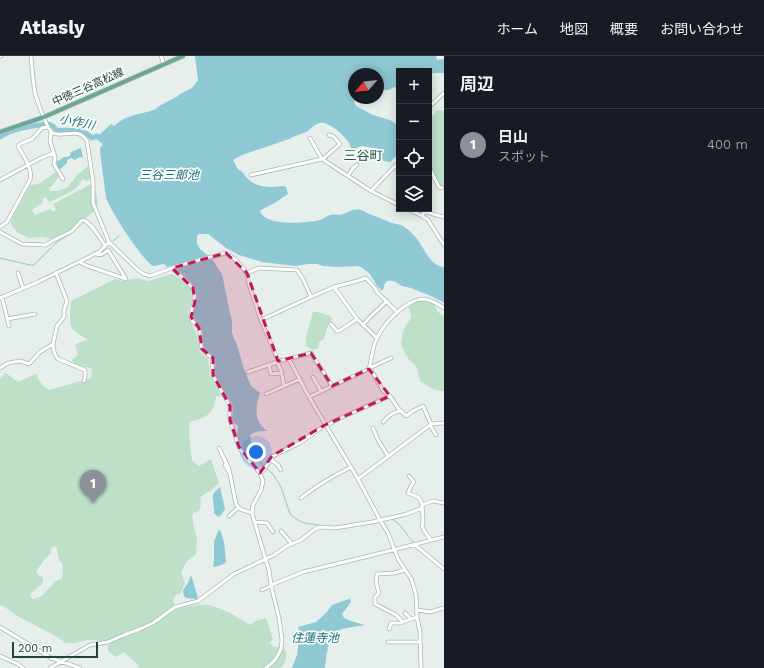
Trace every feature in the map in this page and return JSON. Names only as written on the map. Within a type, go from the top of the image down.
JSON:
[{"type":"main road","name":"中徳三谷高松線","points":[[0,132],[44,117],[164,64],[174,58],[183,56]]},
{"type":"street","points":[[31,56],[35,94],[50,131],[50,141],[55,157],[54,164],[63,179]]},
{"type":"street","points":[[161,56],[164,64]]},
{"type":"street","points":[[432,104],[444,93]]},
{"type":"street","points":[[0,227],[7,222],[31,176],[28,166],[18,146],[32,139],[42,128],[47,125]]},
{"type":"street","points":[[50,131],[56,134],[79,134],[87,141],[93,182],[93,203],[109,242],[138,270],[148,276],[153,276],[178,266],[226,253],[235,259],[247,273],[249,284],[261,320],[278,361],[284,386]]},
{"type":"street","points":[[251,176],[322,159],[340,144],[333,136],[329,135]]},
{"type":"street","points":[[310,138],[322,159],[371,191],[396,204]]},
{"type":"street","points":[[0,180],[41,158],[54,153]]},
{"type":"street","points":[[348,176],[353,168],[358,165]]},
{"type":"street","points":[[371,191],[396,166]]},
{"type":"street","points":[[432,176],[439,187],[442,188]]},
{"type":"street","points":[[423,212],[444,245]]},
{"type":"street","points":[[426,212],[444,217]]},
{"type":"street","points":[[0,232],[22,244],[46,245],[72,231],[83,220],[87,221],[105,246]]},
{"type":"street","points":[[9,326],[1,297],[96,254],[109,242]]},
{"type":"street","points":[[80,262],[126,279],[108,250],[102,255],[96,254]]},
{"type":"street","points":[[172,268],[191,284],[193,288],[195,301],[191,311],[191,318],[200,331],[202,349],[212,358],[213,375],[230,406],[230,417],[239,447],[245,457],[260,474],[263,481],[253,505],[252,513],[269,570],[282,636],[282,644],[277,657],[266,668]]},
{"type":"street","points":[[247,273],[260,268],[297,270],[311,296]]},
{"type":"street","points":[[18,273],[23,288]]},
{"type":"street","points":[[56,273],[67,301],[64,310],[64,317],[57,326],[53,350],[58,359],[85,370],[84,381]]},
{"type":"street","points":[[261,320],[311,296],[334,287],[366,278],[377,292],[398,312]]},
{"type":"street","points":[[334,287],[357,319],[377,338]]},
{"type":"street","points":[[369,368],[377,338],[385,325],[398,312],[411,303],[422,299],[434,302],[444,308]]},
{"type":"street","points":[[363,326],[369,318],[387,301]]},
{"type":"street","points":[[7,319],[35,314]]},
{"type":"street","points":[[331,324],[339,331],[357,319]]},
{"type":"street","points":[[0,368],[20,361],[29,364],[40,352],[53,344]]},
{"type":"street","points":[[248,372],[278,361],[311,353],[332,386]]},
{"type":"street","points":[[309,396],[391,358]]},
{"type":"street","points":[[289,359],[388,533],[398,559],[410,576],[416,595],[422,668]]},
{"type":"street","points":[[269,365],[271,374],[281,373]]},
{"type":"street","points":[[369,368],[384,392],[390,396],[400,411],[406,416],[423,406],[436,435]]},
{"type":"street","points":[[313,377],[320,391]]},
{"type":"street","points":[[266,394],[300,378]]},
{"type":"street","points":[[260,474],[270,458],[273,456],[326,426],[390,396]]},
{"type":"street","points":[[384,422],[387,416],[400,411]]},
{"type":"street","points":[[358,479],[431,424],[444,423]]},
{"type":"street","points":[[373,428],[378,440],[388,456]]},
{"type":"street","points":[[219,448],[231,474],[230,478]]},
{"type":"street","points":[[270,458],[281,470]]},
{"type":"street","points":[[224,465],[230,474],[238,508],[252,513]]},
{"type":"street","points":[[301,498],[334,475],[351,467]]},
{"type":"street","points":[[409,476],[414,482],[408,493],[418,497],[422,506],[422,526],[431,540]]},
{"type":"street","points":[[50,668],[90,645],[108,642],[144,628],[177,606],[198,601],[234,574],[301,540],[318,528],[335,528],[380,520],[407,514],[433,501],[444,503]]},
{"type":"street","points":[[229,516],[238,508]]},
{"type":"street","points":[[255,522],[267,523],[273,532]]},
{"type":"street","points":[[280,531],[292,544]]},
{"type":"street","points":[[262,590],[303,572],[444,537]]},
{"type":"street","points":[[414,544],[444,569]]},
{"type":"street","points":[[403,622],[396,615],[376,605],[375,597],[379,592],[376,582],[377,574],[405,570]]},
{"type":"street","points":[[417,610],[430,612],[444,608]]},
{"type":"street","points":[[405,613],[411,619]]},
{"type":"street","points":[[389,629],[391,622],[400,623],[417,617]]},
{"type":"street","points":[[0,627],[60,662],[80,668]]},
{"type":"street","points":[[388,642],[420,642]]},
{"type":"street","points":[[0,656],[18,664],[23,668]]},
{"type":"highlighted area","points":[[226,253],[247,273],[278,361],[311,353],[332,386],[369,369],[390,396],[325,425],[272,456],[260,473],[239,447],[230,420],[230,406],[213,375],[213,358],[202,349],[199,328],[191,317],[195,301],[193,288],[172,268]]},
{"type":"green space","points":[[436,111],[444,111],[444,187],[441,187],[432,171],[432,116]]},
{"type":"green space","points":[[88,166],[91,178],[87,181],[82,179],[77,187],[69,193],[50,202],[45,197],[43,198],[42,203],[32,210],[35,215],[50,209],[53,212],[56,209],[53,204],[89,185],[96,192],[98,205],[92,213],[86,218],[79,220],[71,230],[51,239],[44,237],[28,238],[17,232],[11,224],[11,220],[30,185],[39,184],[56,172],[59,176],[49,188],[50,191],[58,191],[68,187],[77,175]]},
{"type":"green space","points":[[172,274],[184,282],[190,289],[193,298],[188,314],[198,337],[200,351],[208,358],[210,375],[221,396],[216,397],[211,412],[201,419],[190,422],[189,432],[192,461],[199,466],[211,459],[219,483],[200,497],[201,504],[199,511],[193,513],[193,523],[197,540],[196,554],[186,562],[181,573],[185,583],[181,593],[176,595],[173,600],[176,610],[199,605],[212,606],[224,610],[250,625],[258,620],[266,618],[273,639],[270,643],[274,647],[284,647],[286,653],[286,658],[281,668],[139,668],[138,665],[124,652],[116,657],[108,651],[108,645],[96,640],[66,643],[0,605],[0,379],[5,373],[18,382],[36,374],[42,385],[49,390],[91,378],[92,368],[76,366],[72,360],[78,355],[75,345],[88,340],[77,332],[71,325],[71,301],[115,279],[121,281],[138,278],[149,281]],"holes":[[[56,546],[59,560],[63,567],[62,579],[53,583],[40,597],[32,599],[30,594],[43,583],[43,577],[39,576],[36,571],[50,554],[51,548]]]},
{"type":"green space","points":[[419,301],[434,304],[438,312],[444,316],[444,391],[434,389],[420,381],[417,369],[406,355],[401,344],[403,331],[411,318],[408,307]]},
{"type":"green space","points":[[313,312],[330,316],[332,319],[328,325],[324,339],[319,342],[318,348],[313,350],[306,346],[306,337]]},
{"type":"water","name":"三谷三郎池","points":[[195,56],[436,56],[437,60],[444,59],[444,73],[432,73],[432,68],[396,68],[396,87],[389,90],[384,90],[384,68],[348,68],[348,104],[355,104],[373,115],[390,120],[396,124],[396,156],[390,162],[384,161],[378,151],[373,148],[362,146],[352,150],[348,141],[341,134],[334,128],[323,123],[315,125],[304,133],[242,155],[233,160],[238,169],[251,182],[266,187],[286,187],[288,194],[260,211],[263,216],[270,220],[297,223],[320,220],[330,215],[340,215],[353,210],[362,210],[371,215],[401,225],[412,233],[435,264],[444,267],[444,303],[436,298],[402,286],[394,281],[387,281],[383,290],[381,290],[369,273],[361,267],[337,267],[317,264],[295,266],[262,262],[239,255],[226,248],[208,234],[199,234],[197,236],[197,244],[200,249],[212,259],[222,274],[232,321],[232,333],[251,386],[260,393],[257,404],[257,414],[260,423],[267,431],[256,432],[250,436],[252,447],[258,458],[256,459],[244,450],[240,443],[237,436],[238,426],[232,419],[232,404],[214,374],[215,359],[204,349],[202,330],[193,315],[196,303],[194,287],[178,270],[177,265],[167,267],[164,264],[153,266],[148,262],[127,235],[106,198],[100,152],[100,148],[103,144],[97,137],[111,124],[114,126],[124,119],[156,109],[192,88],[198,80]]},
{"type":"water","points":[[81,148],[83,158],[80,157],[75,160],[71,158],[67,160],[67,163],[59,170],[56,162],[64,157],[70,156],[71,152]]},
{"type":"water","points":[[220,487],[225,509],[218,517],[214,513],[213,495]]},
{"type":"water","points":[[219,529],[224,540],[226,562],[215,567],[213,566],[214,541]]},
{"type":"water","points":[[191,575],[198,598],[197,599],[186,598],[184,596],[183,591]]},
{"type":"water","name":"住蓮寺池","points":[[349,599],[351,602],[342,614],[344,618],[365,625],[342,629],[333,636],[327,651],[325,668],[292,668],[297,655],[300,633],[293,633],[299,630],[298,627],[316,622],[332,605]]},
{"type":"waterway","name":"小作川","points":[[0,137],[4,134],[30,126],[48,124],[53,126],[56,130],[80,131],[92,138],[97,136],[103,141]]},
{"type":"waterway","points":[[0,258],[34,265],[57,242],[73,232],[84,221]]},
{"type":"waterway","points":[[113,241],[119,236]]},
{"type":"waterway","points":[[258,458],[262,465],[273,474],[281,487],[290,514],[304,523],[319,525]]},
{"type":"waterway","points":[[392,519],[399,524],[413,542]]},
{"type":"place","name":"日山","points":[[93,503]]},
{"type":"district","name":"三谷町","points":[[363,155]]}]
